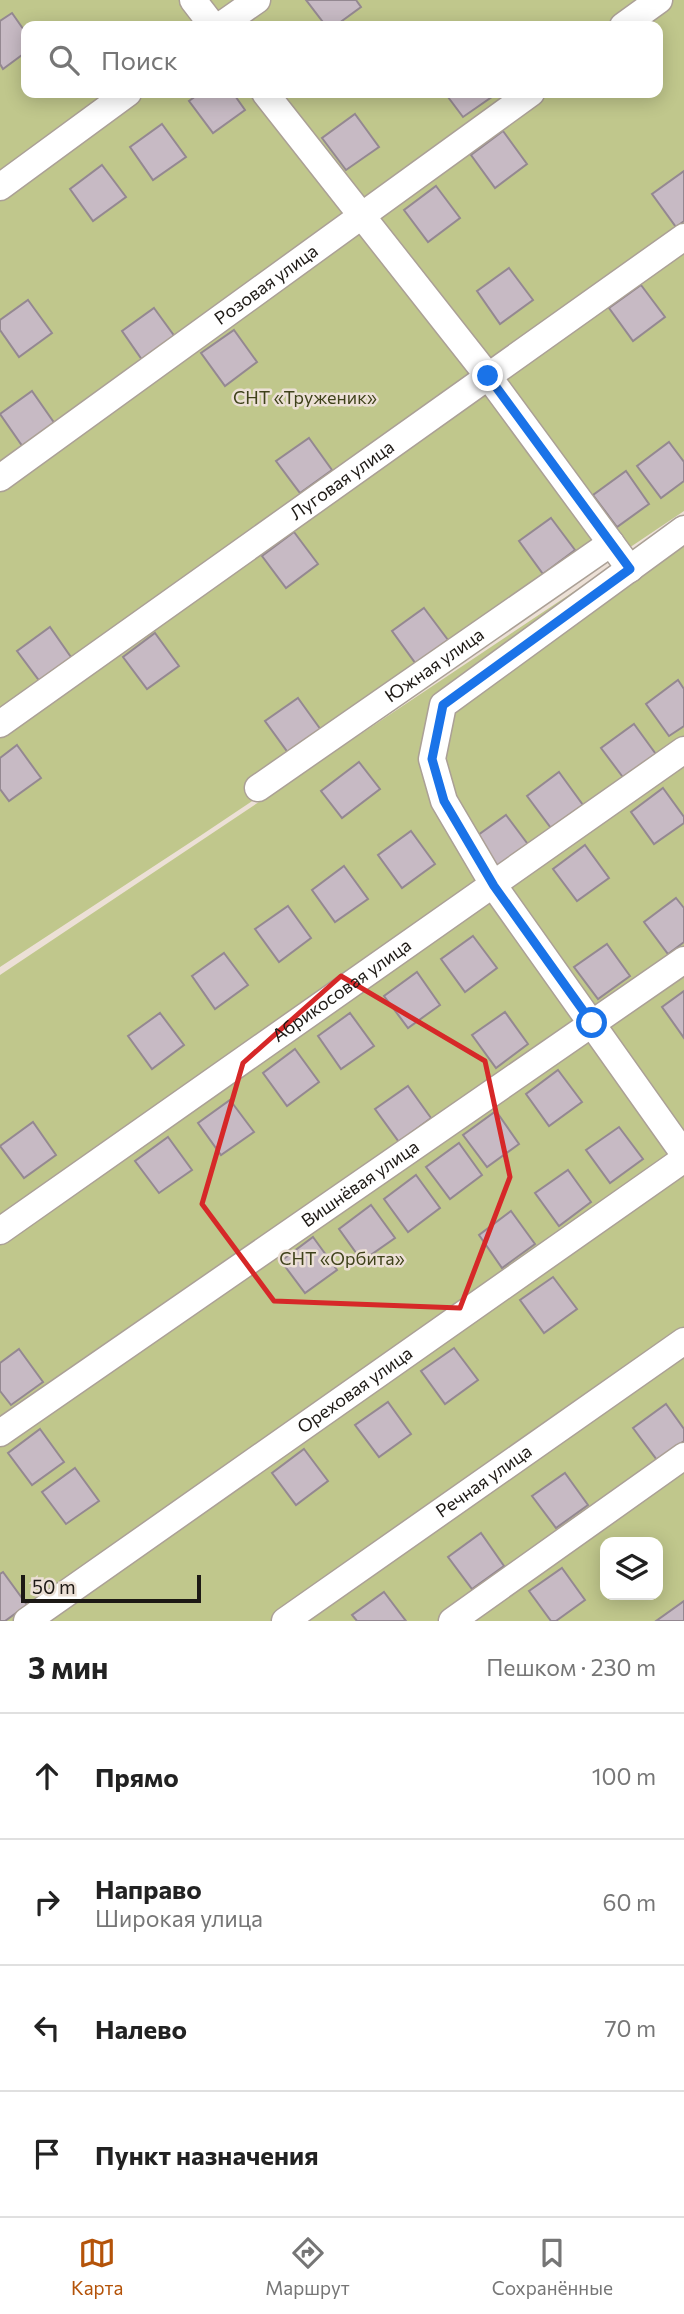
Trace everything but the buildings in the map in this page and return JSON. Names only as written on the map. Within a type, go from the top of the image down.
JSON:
[{"type":"street","points":[[193,0],[209,21]]},
{"type":"street","points":[[227,21],[257,0]]},
{"type":"street","points":[[630,21],[659,0]]},
{"type":"street","points":[[0,187],[121,98]]},
{"type":"street","points":[[269,98],[488,376],[630,569]]},
{"type":"street","name":"Розовая улица","points":[[0,478],[524,98]]},
{"type":"street","name":"Луговая улица","points":[[0,724],[684,237]]},
{"type":"street","points":[[684,529],[443,705],[432,759],[444,801],[494,886],[684,1157]]},
{"type":"street","name":"Южная улица","points":[[258,788],[611,543]]},
{"type":"street","name":"Абрикосовая улица","points":[[0,1231],[684,751]]},
{"type":"street","name":"Вишнёвая улица","points":[[0,1433],[684,960]]},
{"type":"street","name":"Ореховая улица","points":[[27,1621],[684,1157]]},
{"type":"street","name":"Речная улица","points":[[285,1621],[684,1341]]},
{"type":"street","points":[[452,1621],[684,1456]]},
{"type":"highlighted area","points":[[341,976],[485,1061],[510,1177],[460,1308],[274,1301],[202,1204],[243,1063]]},
{"type":"green space","name":"СНТ «Труженик»","points":[[0,0],[684,0],[684,511],[0,967]]},
{"type":"green space","name":"СНТ «Орбита»","points":[[684,518],[684,1621],[0,1621],[0,975]]},
{"type":"route","points":[[488,376],[630,569],[443,705],[432,759],[444,801],[494,886],[592,1023]]}]
